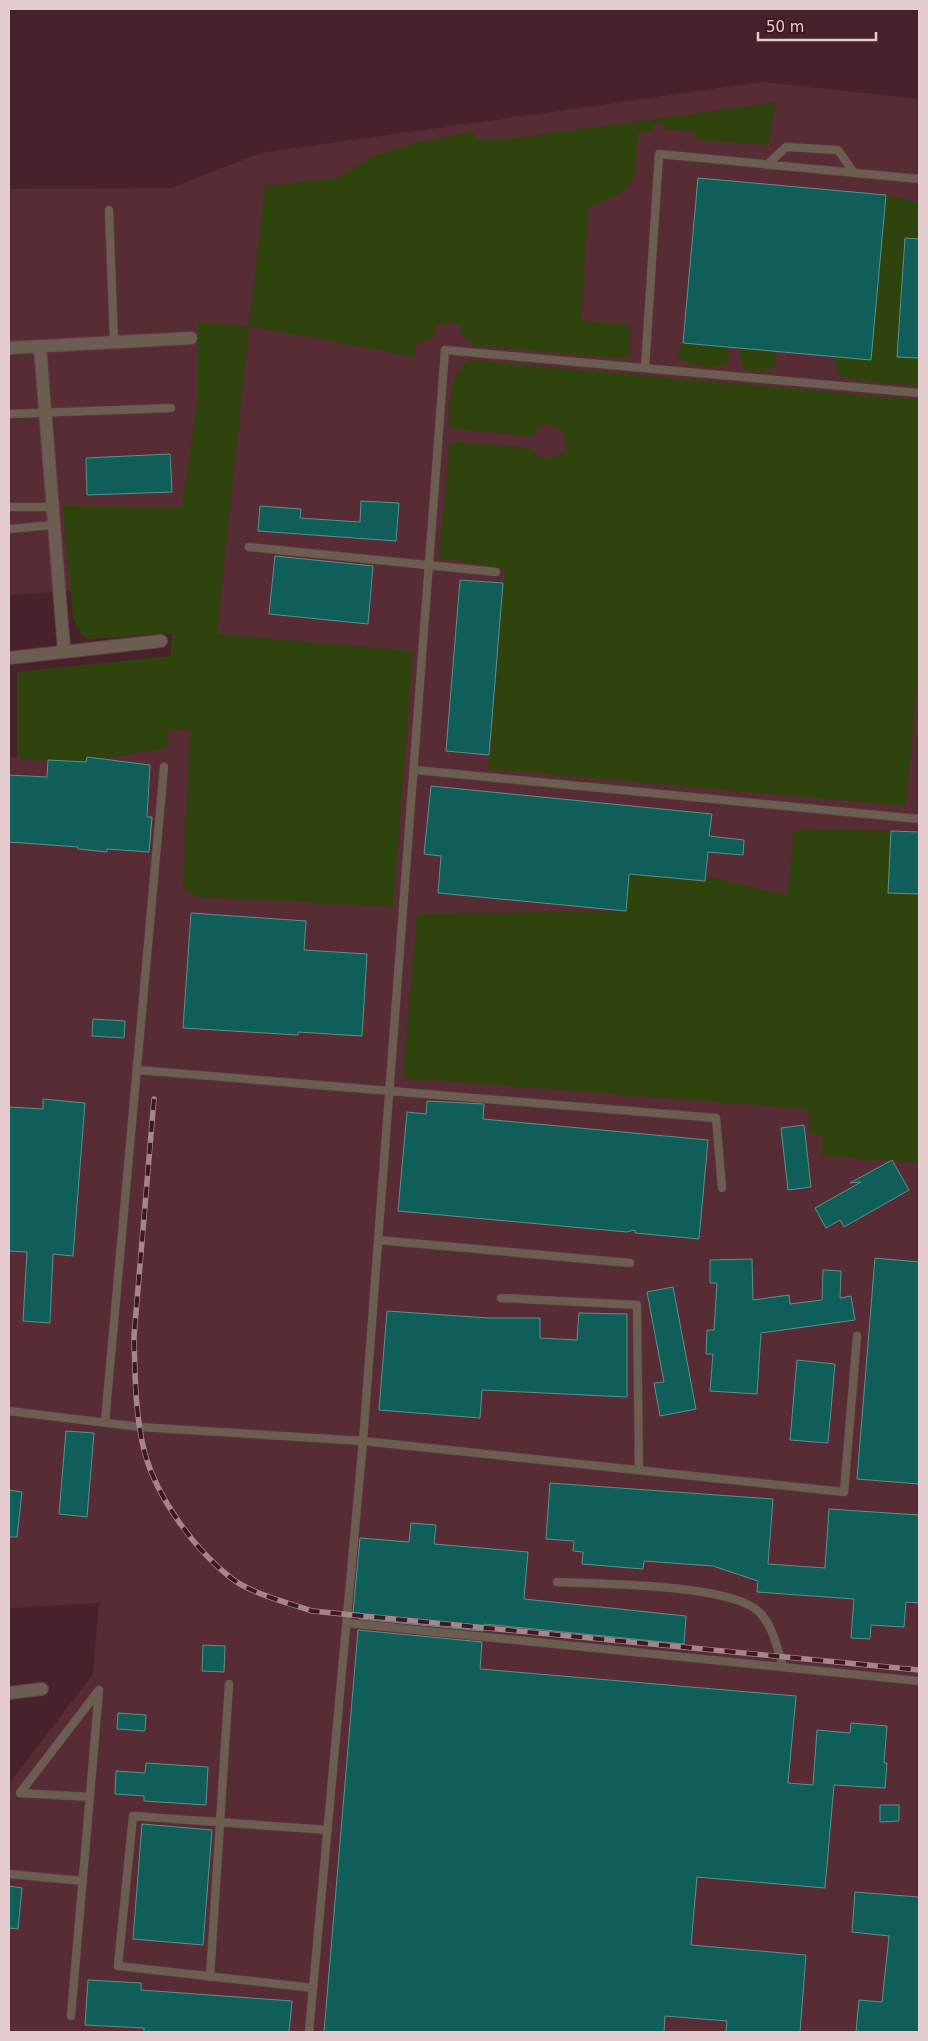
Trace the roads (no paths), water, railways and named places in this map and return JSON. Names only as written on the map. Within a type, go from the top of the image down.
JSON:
[{"type":"street","points":[[9,348],[191,338]]},
{"type":"street","points":[[40,346],[64,650]]},
{"type":"street","points":[[9,658],[64,650],[161,641]]},
{"type":"street","points":[[9,1693],[42,1689]]},
{"type":"lane","points":[[767,165],[786,147],[838,150],[854,173]]},
{"type":"lane","points":[[645,368],[659,154],[919,179]]},
{"type":"lane","points":[[109,210],[114,342]]},
{"type":"lane","points":[[309,2032],[363,1441],[415,770],[445,350],[919,393]]},
{"type":"lane","points":[[9,414],[172,408]]},
{"type":"lane","points":[[9,507],[52,506]]},
{"type":"lane","points":[[9,529],[54,525]]},
{"type":"lane","points":[[249,547],[496,572]]},
{"type":"lane","points":[[105,1422],[164,767]]},
{"type":"lane","points":[[415,770],[919,819]]},
{"type":"lane","points":[[138,1070],[716,1118],[722,1188]]},
{"type":"lane","points":[[378,1240],[630,1263]]},
{"type":"lane","points":[[500,1298],[636,1305],[639,1470]]},
{"type":"lane","points":[[9,1411],[105,1422],[363,1441],[844,1492],[857,1336]]},
{"type":"lane","points":[[557,1582],[700,1591],[737,1600],[758,1611],[771,1630],[783,1666]]},
{"type":"lane","points":[[346,1623],[919,1681]]},
{"type":"lane","points":[[210,1977],[229,1684]]},
{"type":"lane","points":[[71,2016],[82,1881],[90,1797],[99,1690],[20,1793],[90,1797]]},
{"type":"lane","points":[[313,1988],[118,1966],[134,1816],[328,1830]]},
{"type":"lane","points":[[9,1874],[82,1881]]},
{"type":"railway","points":[[154,1099],[134,1336],[139,1425],[145,1454],[151,1471],[168,1505],[191,1538],[231,1578],[259,1593],[312,1611],[919,1670]]}]
